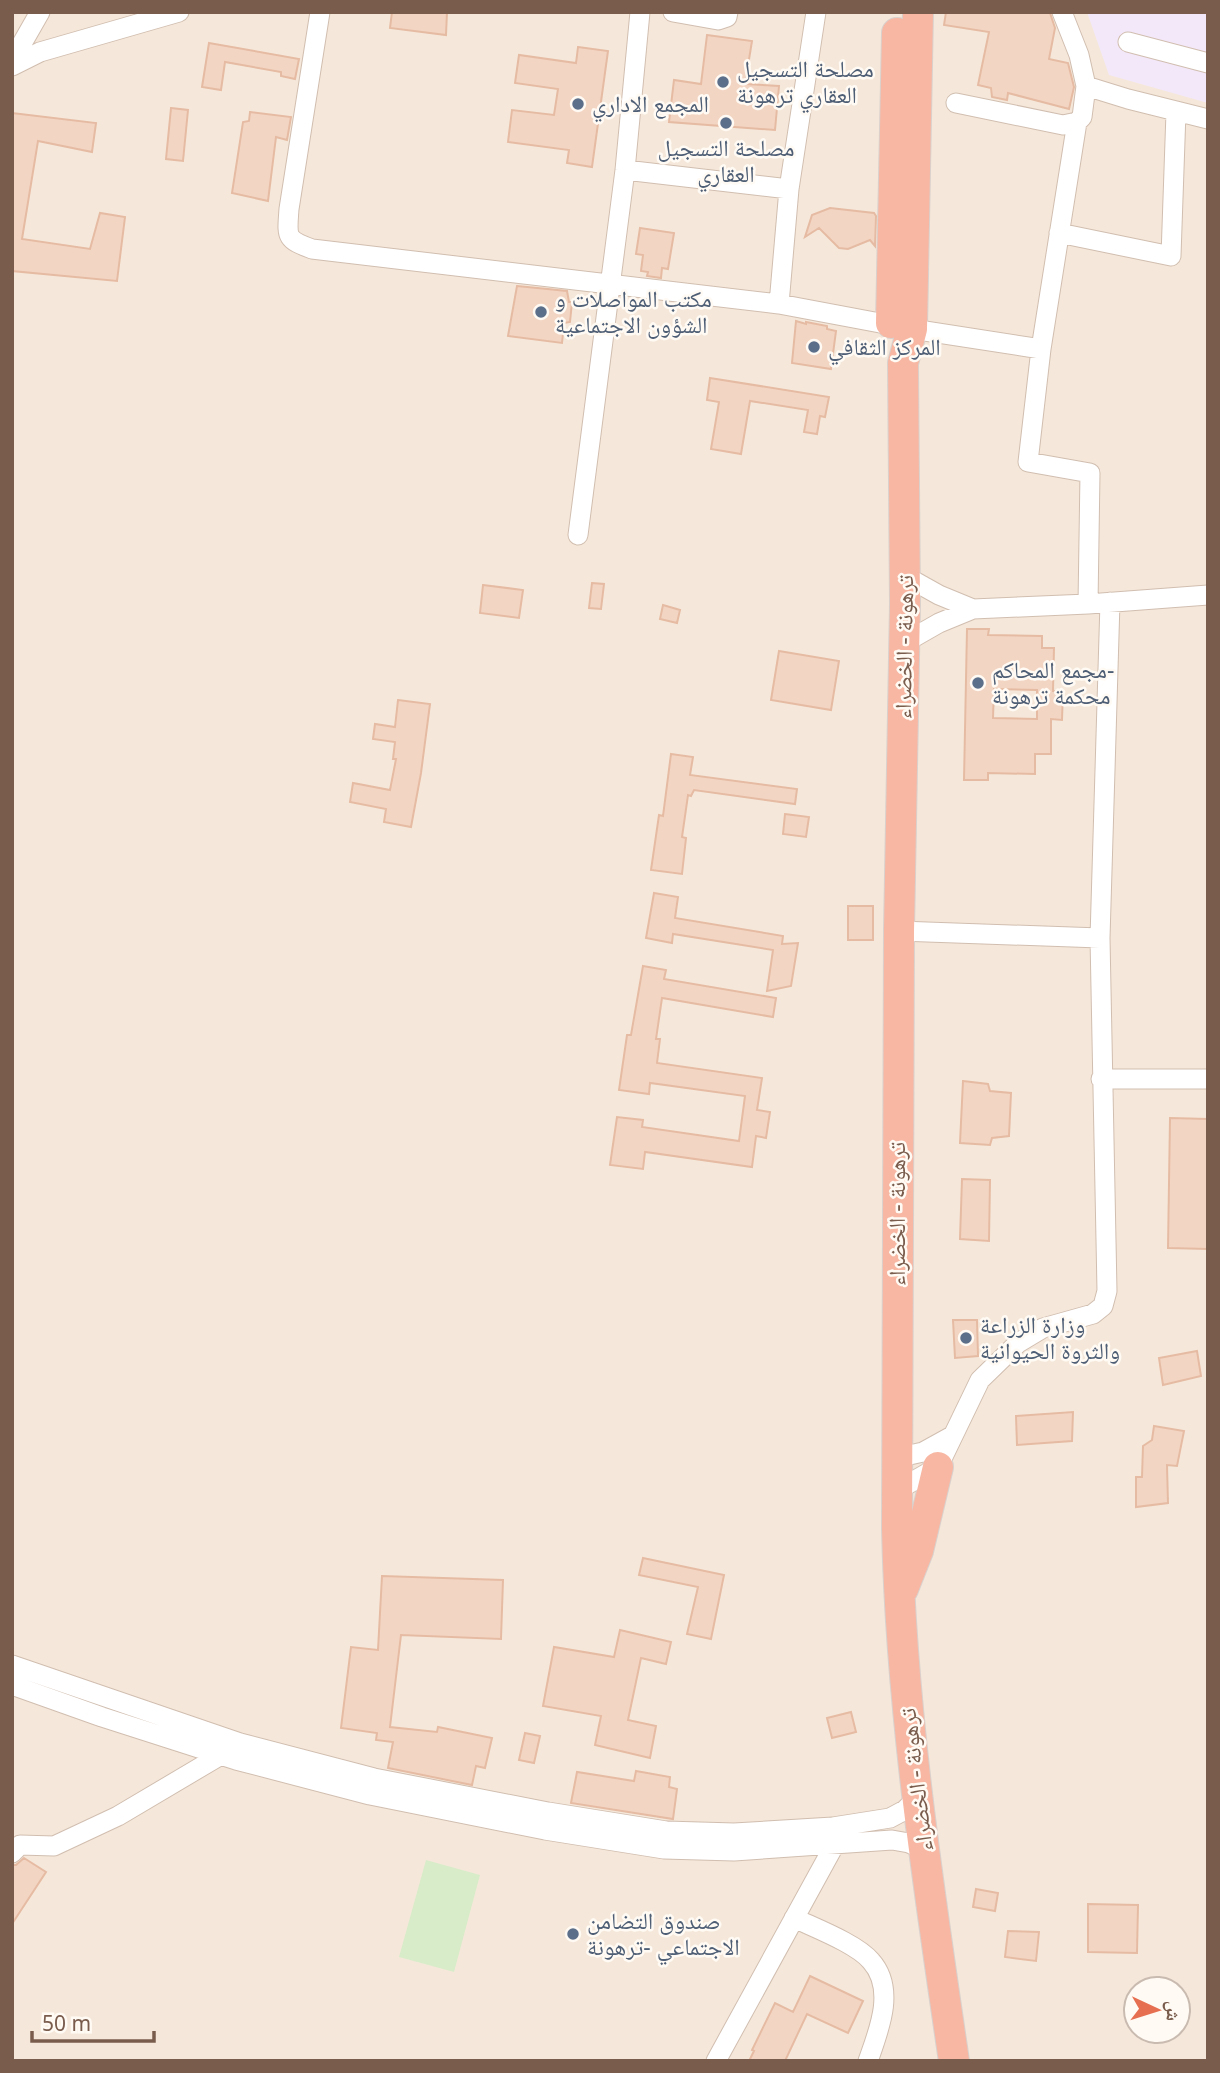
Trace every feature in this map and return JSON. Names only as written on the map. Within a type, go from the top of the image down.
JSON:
[{"type":"highway","points":[[897,12],[902,327]]},
{"type":"highway","points":[[902,327],[918,12]]},
{"type":"highway","name":"ترهونة - الخضراء","points":[[902,327],[905,576],[896,1458],[898,1599],[909,1735],[954,2061]]},
{"type":"highway","points":[[898,1599],[918,1551],[938,1467]]},
{"type":"street","points":[[12,64],[40,12]]},
{"type":"street","points":[[12,64],[40,52],[179,12]]},
{"type":"street","points":[[320,12],[289,209],[288,232],[293,242],[312,249],[779,304],[1041,349]]},
{"type":"street","points":[[578,535],[625,170],[640,12]]},
{"type":"street","points":[[673,12],[718,20],[727,17],[728,12]]},
{"type":"street","points":[[779,304],[789,189],[816,12]]},
{"type":"street","points":[[956,103],[1063,125],[1077,122],[1082,117],[1086,86],[1079,55],[1062,12]]},
{"type":"street","points":[[1128,42],[1208,63]]},
{"type":"street","points":[[1086,86],[1208,119]]},
{"type":"street","points":[[1059,233],[1171,256],[1176,111]]},
{"type":"street","points":[[1077,122],[1041,349],[1028,462],[1090,473],[1088,604]]},
{"type":"street","points":[[625,170],[789,189]]},
{"type":"street","points":[[905,576],[939,596],[972,609]]},
{"type":"street","points":[[904,643],[939,623],[972,609],[1208,595]]},
{"type":"street","points":[[896,1492],[938,1467],[980,1380],[1018,1343],[1043,1328],[1093,1314],[1103,1306],[1107,1291],[1100,938],[1110,602]]},
{"type":"street","points":[[900,931],[1100,938]]},
{"type":"street","points":[[1101,1079],[1208,1079]]},
{"type":"street","points":[[896,1458],[923,1452],[952,1436]]},
{"type":"street","points":[[12,1665],[240,1743],[374,1778],[545,1830],[664,1849],[734,1851],[834,1835],[890,1818],[905,1810],[917,1798]]},
{"type":"street","points":[[12,1685],[221,1755],[369,1795],[465,1805]]},
{"type":"street","points":[[12,1853],[20,1845],[54,1846],[65,1841],[118,1816],[221,1755]]},
{"type":"street","points":[[834,1835],[892,1840],[923,1849]]},
{"type":"street","points":[[716,2061],[794,1918],[834,1835]]},
{"type":"street","points":[[794,1918],[847,1943],[871,1960],[880,1977],[884,1998],[879,2030],[868,2061]]},
{"type":"shaded area","points":[[12,12],[1208,12],[1208,2061],[12,2061]]},
{"type":"shaded area","points":[[1087,12],[1208,12],[1208,103],[1109,75]]},
{"type":"green space","points":[[426,1860],[480,1875],[454,1972],[399,1957]]},
{"type":"building","points":[[392,12],[447,12],[446,35],[390,28]]},
{"type":"building","points":[[946,12],[1050,13],[1055,28],[1049,59],[1068,63],[1074,87],[1069,109],[1008,93],[1007,100],[992,97],[991,88],[978,85],[989,32],[944,25]]},
{"type":"building","name":"مصلحة التسجيل العقاري ترهونة","points":[[707,35],[752,41],[745,84],[779,86],[775,130],[669,122],[674,80],[701,84]]},
{"type":"building","points":[[209,43],[299,59],[295,79],[281,76],[281,72],[225,62],[221,90],[202,87]]},
{"type":"building","points":[[578,47],[608,51],[592,167],[567,163],[569,150],[508,142],[512,110],[554,115],[558,89],[515,83],[519,55],[576,63]]},
{"type":"building","points":[[171,108],[188,110],[183,161],[166,159]]},
{"type":"building","points":[[250,112],[291,117],[287,140],[276,137],[268,201],[232,193],[243,122],[249,121]]},
{"type":"building","points":[[12,113],[96,123],[92,152],[38,141],[22,239],[90,249],[100,213],[125,217],[117,281],[12,271]]},
{"type":"building","points":[[830,208],[874,213],[875,246],[870,240],[848,249],[839,248],[819,228],[805,237],[812,215]]},
{"type":"building","points":[[640,228],[674,233],[668,269],[662,268],[661,278],[647,276],[648,272],[641,271],[643,255],[636,254]]},
{"type":"building","name":"مكتب المواصلات و الشؤون الاجتماعية","points":[[517,286],[567,291],[569,302],[572,302],[570,322],[564,323],[562,343],[508,336]]},
{"type":"building","name":"المركز الثقافي","points":[[796,321],[827,326],[827,329],[836,331],[831,369],[792,363]]},
{"type":"building","points":[[710,378],[829,397],[825,417],[820,416],[817,434],[804,432],[808,410],[750,401],[741,454],[711,449],[719,402],[707,400]]},
{"type":"building","points":[[592,583],[604,584],[601,609],[589,608]]},
{"type":"building","points":[[483,585],[523,590],[519,618],[480,613]]},
{"type":"building","points":[[663,605],[680,610],[677,623],[660,619]]},
{"type":"building","points":[[967,629],[989,629],[988,635],[1042,636],[1042,648],[1054,648],[1053,691],[1063,691],[1062,720],[1051,719],[1051,754],[1035,754],[1035,774],[988,773],[988,780],[964,780]],"holes":[[[994,689],[1037,690],[1037,719],[993,718]]]},
{"type":"building","points":[[779,651],[839,661],[831,710],[771,700]]},
{"type":"building","points":[[398,700],[430,704],[411,827],[384,822],[386,809],[350,802],[353,783],[390,790],[396,759],[393,759],[395,742],[373,739],[375,724],[395,727]]},
{"type":"building","points":[[671,754],[693,757],[690,775],[797,789],[795,804],[694,790],[691,796],[688,795],[682,837],[686,838],[682,874],[651,870],[659,815],[663,816]]},
{"type":"building","points":[[785,814],[809,817],[806,837],[783,834]]},
{"type":"building","points":[[654,893],[678,897],[675,918],[783,936],[782,944],[798,943],[791,986],[767,991],[773,950],[673,934],[672,943],[646,938]]},
{"type":"building","points":[[848,906],[873,906],[873,940],[848,940]]},
{"type":"building","points":[[643,966],[666,970],[664,979],[776,998],[773,1017],[662,998],[656,1039],[660,1039],[657,1063],[762,1078],[757,1110],[770,1112],[766,1138],[756,1136],[752,1167],[645,1152],[643,1169],[610,1165],[617,1117],[643,1120],[642,1127],[739,1141],[745,1096],[650,1083],[649,1094],[619,1090],[627,1035],[631,1035]]},
{"type":"building","points":[[963,1081],[988,1084],[990,1091],[1011,1093],[1009,1136],[992,1138],[990,1145],[960,1143]]},
{"type":"building","points":[[1170,1118],[1208,1119],[1208,1249],[1168,1248]]},
{"type":"building","points":[[962,1179],[990,1180],[989,1241],[960,1239]]},
{"type":"building","name":"وزارة الزراعة والثروة الحيوانية","points":[[953,1320],[977,1320],[978,1356],[955,1358]]},
{"type":"building","points":[[1197,1351],[1201,1376],[1163,1385],[1159,1358]]},
{"type":"building","points":[[1073,1412],[1072,1441],[1017,1445],[1016,1416]]},
{"type":"building","points":[[1154,1426],[1184,1431],[1177,1466],[1167,1465],[1168,1503],[1136,1507],[1136,1477],[1142,1477],[1143,1446],[1152,1440]]},
{"type":"building","points":[[643,1558],[724,1575],[711,1639],[687,1634],[698,1587],[639,1575]]},
{"type":"building","points":[[382,1576],[503,1580],[501,1639],[401,1635],[390,1727],[437,1732],[438,1727],[492,1738],[485,1768],[476,1766],[472,1785],[388,1768],[393,1742],[376,1740],[377,1733],[341,1728],[351,1647],[378,1650]]},
{"type":"building","points":[[620,1630],[671,1642],[666,1664],[641,1658],[628,1720],[656,1726],[650,1758],[595,1745],[601,1716],[543,1706],[554,1647],[614,1657]]},
{"type":"building","points":[[851,1712],[856,1732],[832,1738],[827,1718]]},
{"type":"building","points":[[525,1733],[540,1736],[534,1763],[519,1760]]},
{"type":"building","points":[[636,1771],[670,1777],[669,1787],[677,1789],[673,1819],[571,1803],[577,1772],[634,1781]]},
{"type":"building","points":[[24,1858],[46,1872],[12,1924],[12,1865]]},
{"type":"building","points":[[976,1889],[998,1893],[995,1911],[973,1907]]},
{"type":"building","points":[[1088,1904],[1138,1905],[1137,1953],[1088,1952]]},
{"type":"building","points":[[1008,1931],[1039,1932],[1036,1961],[1005,1957]]},
{"type":"building","points":[[810,1976],[863,2001],[848,2033],[807,2014],[785,2061],[749,2061],[775,2003],[793,2012]]},
{"type":"place","name":"مصلحة التسجيل العقاري ترهونة","points":[[723,82]]},
{"type":"place","name":"المجمع الاداري","points":[[578,104]]},
{"type":"place","name":"مصلحة التسجيل العقاري","points":[[726,123]]},
{"type":"place","name":"مكتب المواصلات و الشؤون الاجتماعية","points":[[541,312]]},
{"type":"place","name":"المركز الثقافي","points":[[814,347]]},
{"type":"place","name":"مجمع المحاكم- محكمة ترهونة","points":[[978,683]]},
{"type":"place","name":"وزارة الزراعة والثروة الحيوانية","points":[[966,1338]]},
{"type":"place","name":"صندوق التضامن الاجتماعي -ترهونة","points":[[573,1934]]}]
